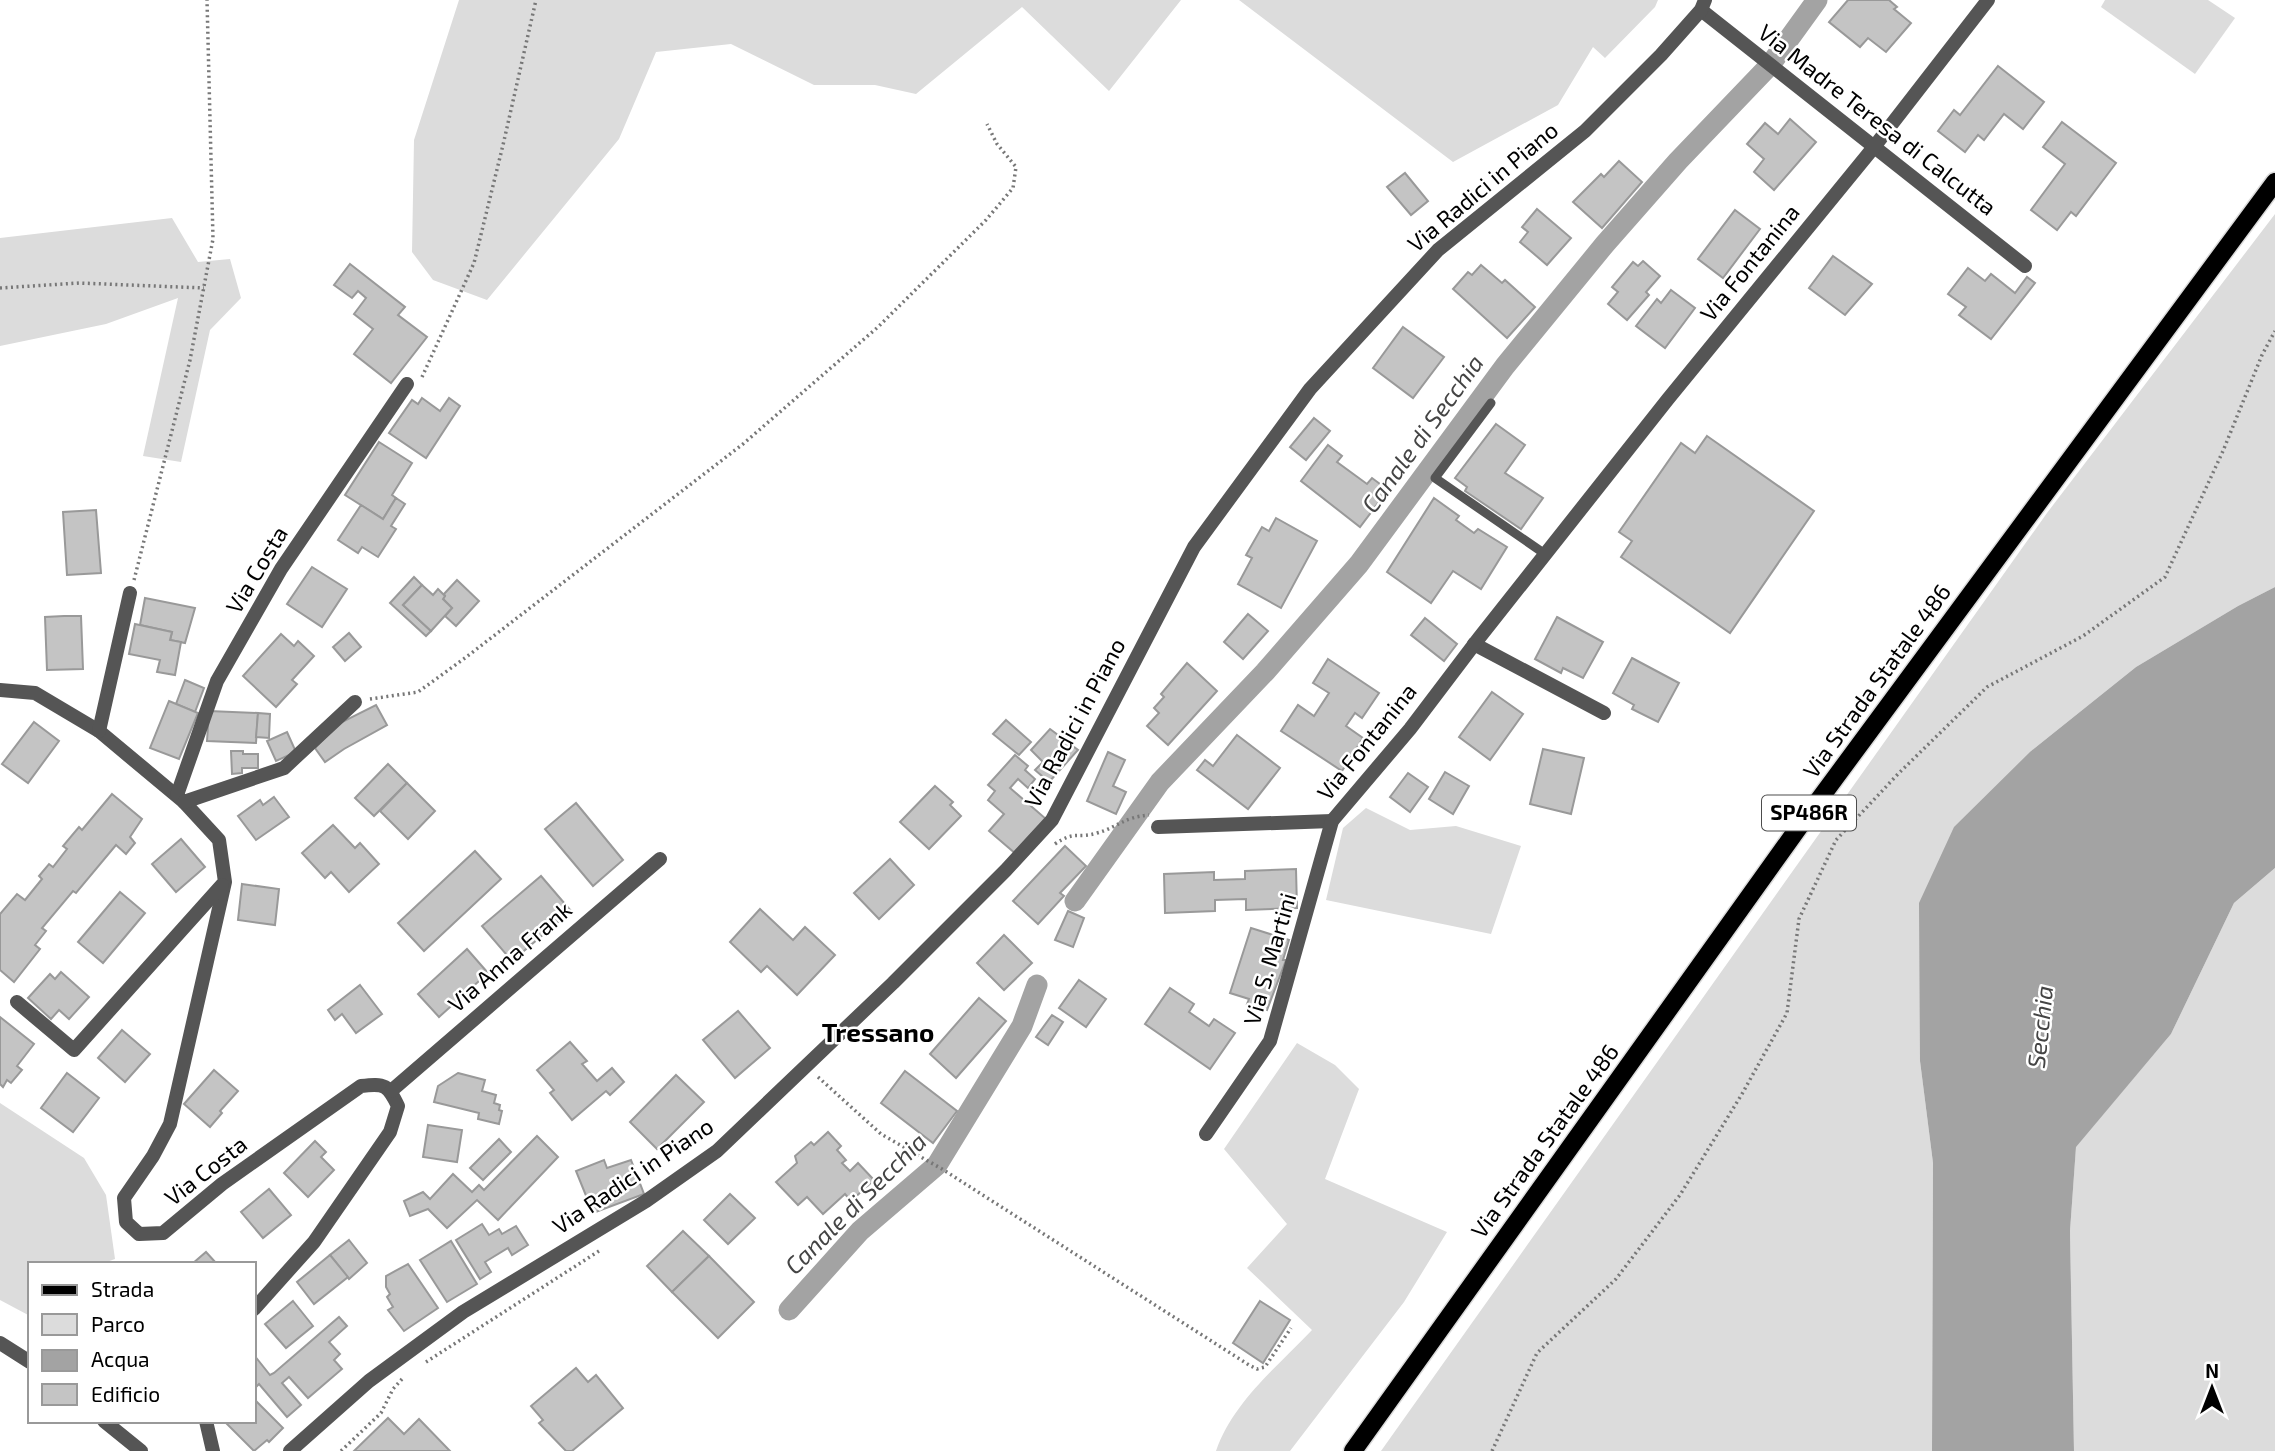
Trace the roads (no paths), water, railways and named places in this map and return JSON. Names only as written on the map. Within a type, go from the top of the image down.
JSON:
[{"type":"main road","name":"Via Strada Statale 486","points":[[1353,1451],[1804,820],[2275,182]]},
{"type":"street","name":"Via Fontanina","points":[[1158,820],[1332,821],[1410,729],[1474,643],[1668,399],[1874,147],[1988,0]]},
{"type":"street","name":"Via Madre Teresa di Calcutta","points":[[1703,5],[1760,57],[2025,266]]},
{"type":"street","name":"Via Radici in Piano","points":[[290,1451],[369,1381],[463,1312],[646,1201],[717,1151],[979,898],[1052,820],[1194,547],[1310,389],[1438,250],[1585,131],[1661,55],[1703,5]]},
{"type":"street","name":"Via Costa","points":[[181,798],[217,681],[281,569],[407,384]]},
{"type":"street","points":[[99,731],[130,593]]},
{"type":"street","points":[[1474,643],[1604,713]]},
{"type":"street","name":"Via Costa","points":[[0,690],[35,693],[99,731],[181,798],[219,840],[225,882],[170,1124],[153,1156],[124,1198],[126,1222],[139,1234],[163,1233],[222,1184],[361,1086],[380,1084],[391,1091]]},
{"type":"street","points":[[181,798],[284,768],[355,702]]},
{"type":"street","name":"Via S. Martini","points":[[1206,1134],[1270,1041],[1332,821]]},
{"type":"street","name":"Via Anna Frank","points":[[391,1091],[660,859]]},
{"type":"street","points":[[17,1002],[74,1050],[225,882]]},
{"type":"street","points":[[256,1307],[314,1242],[390,1132],[398,1106],[391,1091]]},
{"type":"street","points":[[0,1343],[28,1361]]},
{"type":"street","points":[[106,1423],[141,1451]]},
{"type":"street","points":[[206,1423],[213,1451]]},
{"type":"lane","points":[[1491,403],[1435,478],[1545,554]]},
{"type":"water","name":"Secchia","points":[[2275,587],[2275,868],[2234,903],[2171,1034],[2076,1147],[2070,1231],[2074,1451],[1932,1451],[1933,1163],[1920,1061],[1919,903],[1954,827],[2031,751],[2136,667]]},
{"type":"waterway","name":"Canale di Secchia","points":[[1075,901],[1160,782],[1265,672],[1359,564],[1505,366],[1605,244],[1678,161],[1770,65],[1817,0]]},
{"type":"waterway","name":"Canale di Secchia","points":[[789,1310],[860,1231],[937,1165],[1022,1026],[1037,985]]},
{"type":"district","name":"Tressano","points":[[878,1033]]}]
